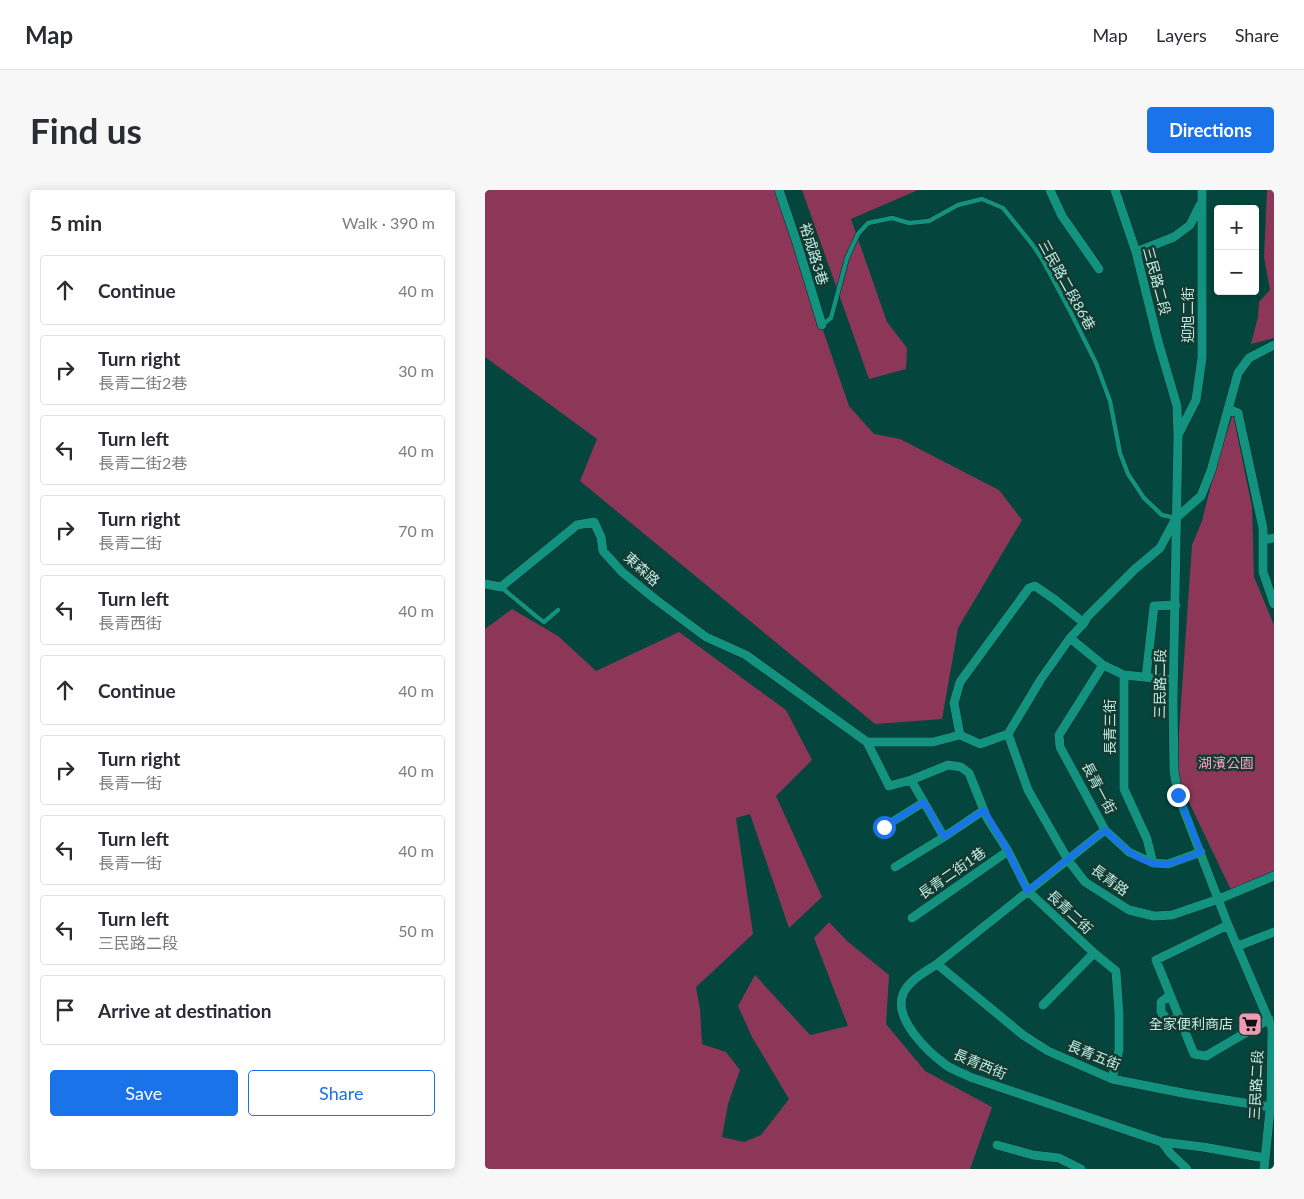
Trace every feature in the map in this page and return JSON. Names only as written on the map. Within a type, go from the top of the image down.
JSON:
[{"type":"street","name":"裕成路3巷","points":[[779,190],[822,326]]},
{"type":"street","points":[[1050,190],[1062,216],[1099,269]]},
{"type":"street","name":"三民路二段","points":[[1115,190],[1136,252],[1158,341],[1177,406],[1176,605],[1173,680],[1174,771],[1178,795],[1228,925],[1273,1028],[1273,1077],[1264,1169]]},
{"type":"street","name":"迎旭二街","points":[[1178,436],[1196,400],[1202,358],[1202,190]]},
{"type":"street","points":[[1136,252],[1174,237],[1190,225],[1202,203]]},
{"type":"street","points":[[944,837],[911,780],[889,786],[867,742],[933,742],[960,735],[980,744],[1008,734],[1041,679],[1070,638],[1084,624],[1087,617],[1135,569],[1160,548],[1176,518],[1201,496],[1211,471],[1238,373],[1249,358],[1274,345]]},
{"type":"street","points":[[1228,409],[1237,413],[1263,528],[1263,572],[1274,604]]},
{"type":"street","name":"東森路","points":[[501,587],[577,525],[594,522],[601,537],[603,551],[622,572],[655,599],[706,637],[746,655],[867,742]]},
{"type":"street","points":[[1263,540],[1274,538]]},
{"type":"street","points":[[485,584],[501,587]]},
{"type":"street","points":[[960,735],[954,703],[961,682],[1029,588],[1035,586],[1084,624]]},
{"type":"street","points":[[1146,677],[1154,606],[1176,605]]},
{"type":"street","points":[[1070,638],[1103,665],[1124,675],[1173,680]]},
{"type":"street","name":"長青一街","points":[[1103,665],[1059,734],[1060,747],[1105,830],[1129,852],[1153,863]]},
{"type":"street","name":"長青三街","points":[[1124,675],[1123,789],[1147,839],[1153,863]]},
{"type":"street","name":"長青路","points":[[1008,734],[1028,790],[1068,860],[1085,882],[1129,910],[1154,916],[1173,916],[1274,876]]},
{"type":"street","name":"長青二街","points":[[911,780],[948,766],[961,767],[969,773],[984,810],[1008,851],[1027,891],[1094,953],[1043,1005]]},
{"type":"street","points":[[884,827],[924,802]]},
{"type":"street","points":[[895,867],[984,810]]},
{"type":"street","name":"長青西街","points":[[1105,830],[937,964],[913,980],[903,994],[901,1005],[905,1021],[931,1054],[947,1067],[1039,1101],[1162,1142],[1265,1158]]},
{"type":"street","name":"長青二街1巷","points":[[912,918],[1008,851]]},
{"type":"street","points":[[1153,863],[1168,864],[1201,852]]},
{"type":"street","points":[[1228,925],[1156,960],[1193,1054],[1205,1056],[1269,1019]]},
{"type":"street","points":[[1238,946],[1274,932]]},
{"type":"street","points":[[1094,953],[1117,970],[1119,1050],[1112,1079]]},
{"type":"street","name":"長青五街","points":[[937,964],[1023,1035],[1048,1052],[1112,1079],[1188,1094],[1270,1107]]},
{"type":"street","points":[[1170,995],[1161,1002],[1161,1012],[1168,1020],[1180,1019]]},
{"type":"street","points":[[1162,1142],[1171,1154],[1187,1169]]},
{"type":"street","points":[[997,1145],[1033,1155],[1059,1158],[1081,1169]]},
{"type":"lane","name":"三民路二段86巷","points":[[822,326],[831,318],[847,258],[858,234],[868,223],[892,218],[909,223],[929,221],[958,205],[982,199],[1003,208],[1042,259],[1071,311],[1096,364],[1110,401],[1120,453],[1128,474],[1144,498],[1162,514],[1176,518]]},
{"type":"lane","points":[[501,587],[544,622],[558,610]]},
{"type":"green space","points":[[485,190],[775,190],[849,406],[874,434],[900,439],[999,490],[1022,520],[958,628],[942,719],[875,724],[580,481],[597,439],[485,357]]},
{"type":"green space","points":[[802,190],[918,190],[851,219],[887,322],[907,348],[906,369],[869,379]]},
{"type":"green space","points":[[1267,190],[1274,190],[1274,338],[1251,344],[1258,317],[1259,302],[1270,290],[1264,257]]},
{"type":"green space","name":"湖濱公園","points":[[1233,414],[1252,507],[1254,577],[1274,625],[1274,875],[1231,890],[1176,775],[1192,545],[1202,521],[1216,465]]},
{"type":"green space","points":[[512,609],[558,636],[596,671],[679,632],[786,710],[812,760],[776,796],[822,897],[789,928],[750,814],[736,818],[753,934],[696,987],[700,1009],[702,1044],[726,1052],[740,1070],[728,1104],[722,1137],[744,1142],[761,1135],[789,1099],[752,1037],[738,1006],[755,975],[810,1035],[848,1026],[814,938],[829,922],[847,941],[889,975],[886,1024],[925,1071],[992,1107],[970,1169],[485,1169],[485,629]]},
{"type":"place","name":"全家便利商店","points":[[1250,1024]]},
{"type":"route","points":[[884,827],[924,802],[944,837],[984,810],[1008,851],[1027,891],[1105,830],[1129,852],[1153,863],[1168,864],[1201,852],[1178,795]]}]
